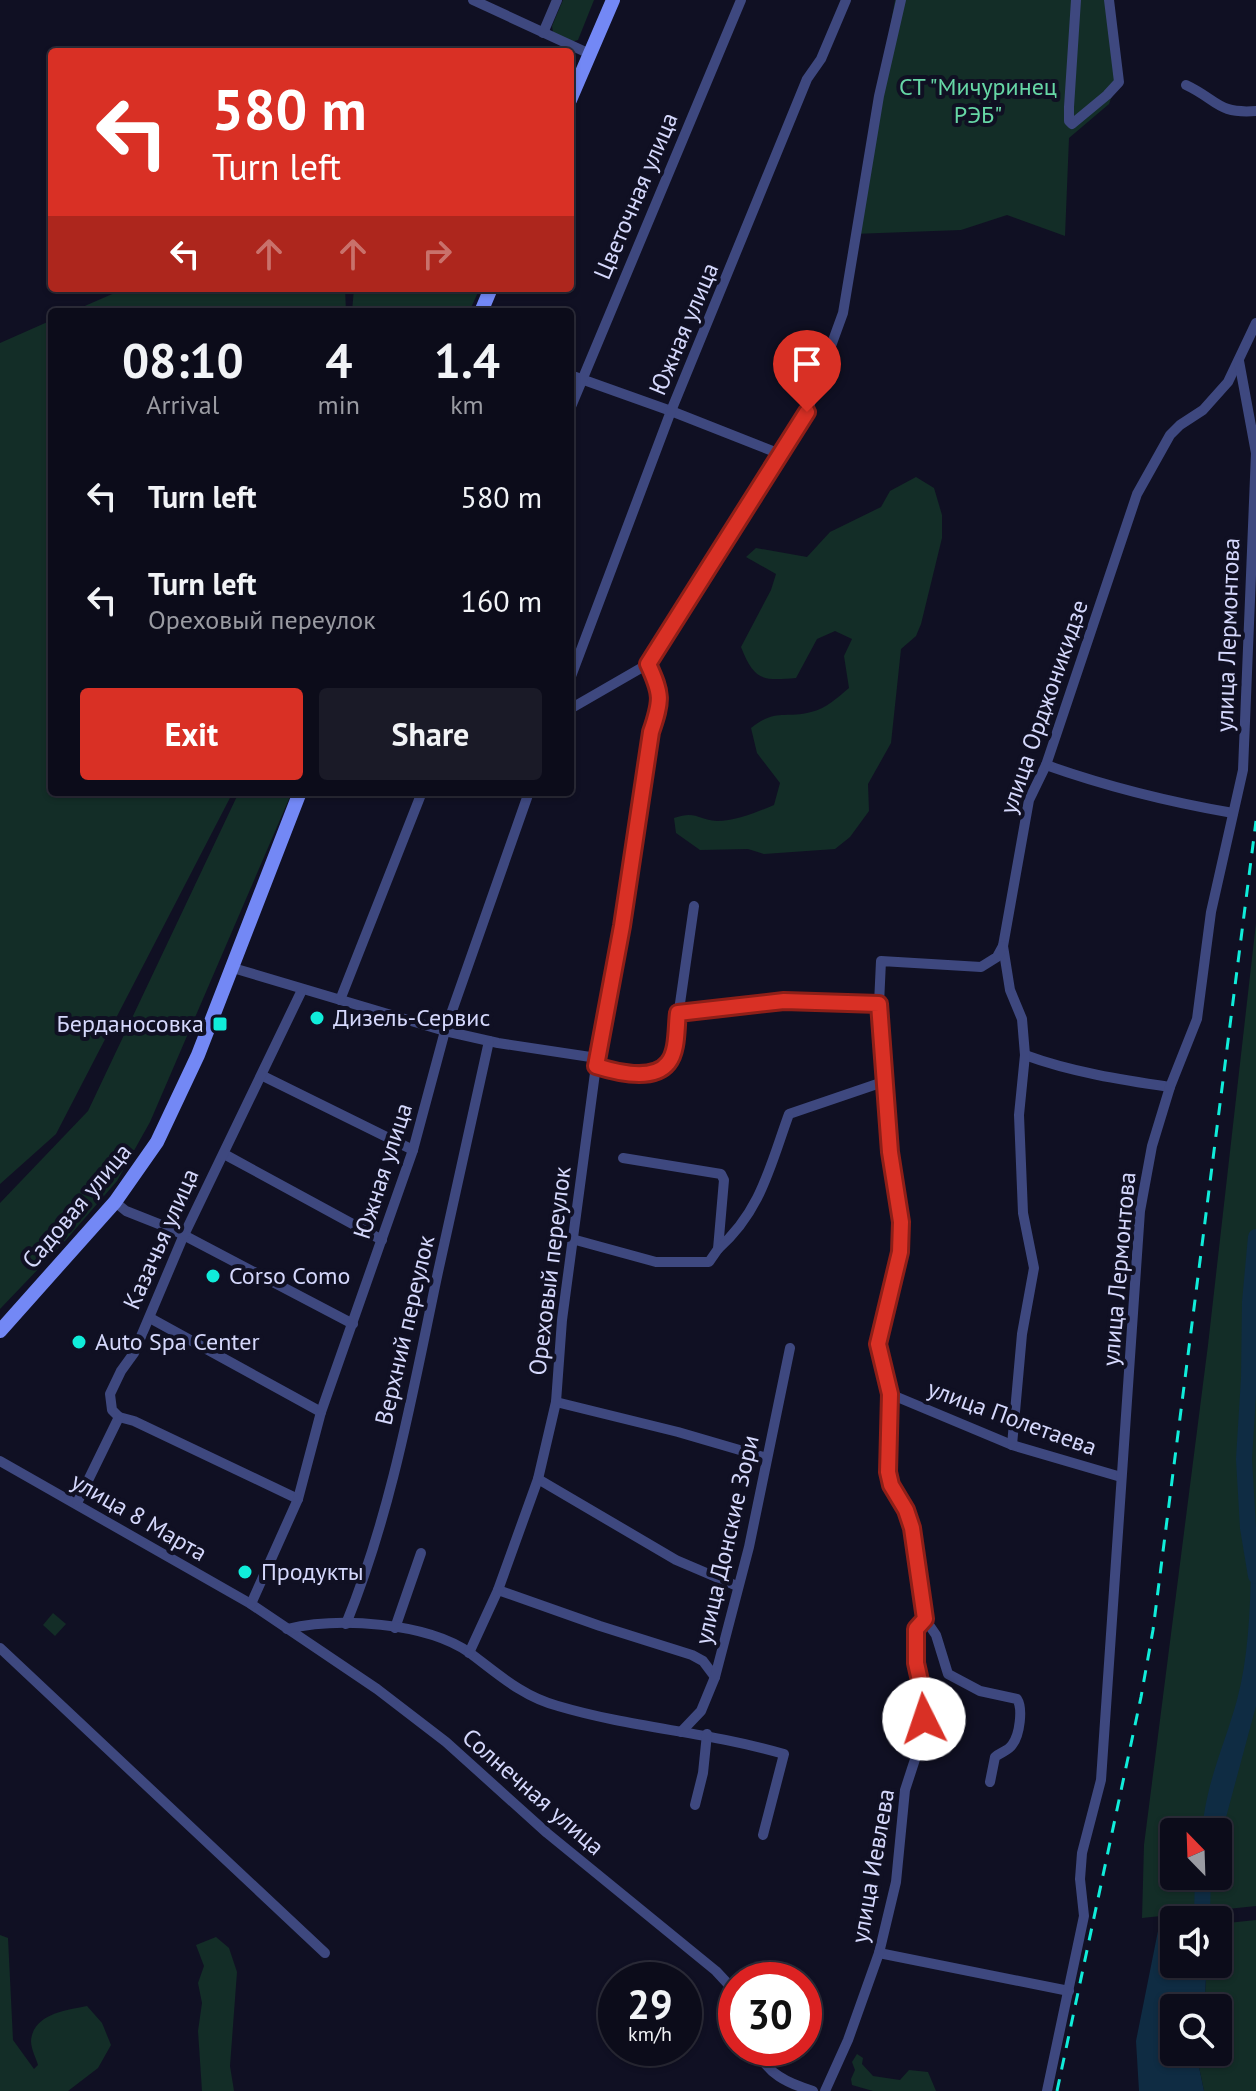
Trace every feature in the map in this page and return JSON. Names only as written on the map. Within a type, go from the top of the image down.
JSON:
[{"type":"main road","points":[[574,91],[613,0]]},
{"type":"main road","points":[[233,968],[298,796]]},
{"type":"main road","name":"Садовая улица","points":[[0,1331],[115,1202],[157,1142],[198,1055],[233,968]]},
{"type":"street","points":[[473,0],[590,54]]},
{"type":"street","points":[[543,33],[557,0]]},
{"type":"street","name":"Цветочная улица","points":[[576,377],[741,0]]},
{"type":"street","name":"Южная улица","points":[[574,668],[671,411],[807,79],[821,59],[846,0]]},
{"type":"street","points":[[574,707],[648,664],[807,412],[843,313],[879,96],[901,0]]},
{"type":"street","points":[[1076,0],[1069,121],[1072,124],[1119,82],[1109,0]]},
{"type":"street","points":[[1186,85],[1203,93],[1226,111],[1256,111]]},
{"type":"street","name":"улица Орджоникидзе","points":[[1012,1445],[1022,1334],[1034,1268],[1023,1213],[1019,1115],[1025,1055],[1022,1019],[1010,990],[1003,946],[1029,800],[1046,765],[1137,494],[1161,448],[1180,425],[1218,396],[1239,361],[1256,323]]},
{"type":"street","name":"улица Лермонтова","points":[[1047,2091],[1084,1916],[1080,1879],[1082,1853],[1101,1780],[1140,1211],[1152,1146],[1170,1087],[1197,1019],[1211,912],[1243,770],[1256,453],[1239,361]]},
{"type":"street","points":[[576,377],[780,454]]},
{"type":"street","name":"Ореховый переулок","points":[[469,1653],[498,1590],[538,1479],[556,1402],[562,1320],[597,1062],[622,926],[651,732],[660,704],[661,690],[648,664]]},
{"type":"street","points":[[1046,765],[1158,800],[1233,813]]},
{"type":"street","points":[[340,1000],[420,796]]},
{"type":"street","name":"Южная улица","points":[[251,1604],[298,1499],[321,1412],[413,1150],[445,1031],[528,796]]},
{"type":"street","points":[[233,968],[445,1031],[597,1062],[617,1072],[639,1074],[659,1069],[669,1062],[694,906]]},
{"type":"street","name":"улица Иевлева","points":[[825,2091],[848,2040],[879,1953],[896,1882],[905,1790],[920,1744],[925,1703],[916,1663],[916,1629],[925,1619],[912,1528],[888,1472],[890,1394],[878,1344],[900,1252],[901,1222],[883,1082],[879,1004],[881,961],[981,967],[997,957],[1003,946]]},
{"type":"street","name":"Казачья улица","points":[[119,1417],[112,1410],[110,1394],[134,1353],[183,1237],[302,990]]},
{"type":"street","points":[[678,1013],[784,1001],[879,1004]]},
{"type":"street","name":"Верхний переулок","points":[[346,1624],[365,1578],[379,1531],[424,1349],[489,1041]]},
{"type":"street","points":[[1025,1055],[1047,1063],[1170,1087]]},
{"type":"street","points":[[263,1076],[413,1150]]},
{"type":"street","points":[[572,1239],[656,1262],[709,1262],[718,1249],[740,1230],[759,1197],[789,1114],[883,1082]]},
{"type":"street","points":[[224,1154],[382,1240]]},
{"type":"street","points":[[623,1158],[721,1174],[724,1180],[718,1249]]},
{"type":"street","points":[[115,1202],[126,1211],[174,1230],[353,1324]]},
{"type":"street","points":[[150,1318],[321,1412]]},
{"type":"street","name":"улица Донские Зори","points":[[681,1732],[701,1711],[715,1677],[749,1547],[790,1348]]},
{"type":"street","name":"улица Полетаева","points":[[890,1394],[1012,1445],[1121,1477]]},
{"type":"street","points":[[556,1402],[767,1458]]},
{"type":"street","points":[[77,1503],[119,1417],[134,1421],[298,1499]]},
{"type":"street","name":"улица 8 Марта","points":[[0,1461],[251,1604],[287,1629]]},
{"type":"street","points":[[538,1479],[676,1560],[737,1586]]},
{"type":"street","points":[[395,1628],[421,1553]]},
{"type":"street","points":[[498,1590],[692,1655],[703,1661],[715,1677]]},
{"type":"street","points":[[925,1619],[936,1635],[948,1674],[980,1691],[1020,1702],[1022,1709],[1015,1740],[1008,1750],[995,1757],[990,1782]]},
{"type":"street","points":[[287,1629],[312,1623],[346,1624],[437,1635],[469,1653],[534,1699],[612,1720],[707,1734],[784,1754],[763,1835]]},
{"type":"street","name":"Солнечная улица","points":[[287,1629],[377,1689],[446,1742],[547,1833],[718,1973]]},
{"type":"street","points":[[0,1648],[325,1953]]},
{"type":"street","points":[[695,1805],[703,1773],[707,1734]]},
{"type":"street","points":[[879,1953],[1069,1991]]},
{"type":"street","points":[[766,2066],[775,2075],[813,2091]]},
{"type":"green space","points":[[563,0],[594,0],[578,40],[571,42],[553,32],[552,26]]},
{"type":"green space","name":"СТ \"Мичуринец РЭБ\"","points":[[895,0],[1105,0],[1117,82],[1109,104],[1069,138],[1065,236],[1007,215],[961,230],[853,234]]},
{"type":"green space","points":[[117,292],[345,292],[346,308],[80,308]]},
{"type":"green space","points":[[354,292],[478,292],[471,308],[352,308]]},
{"type":"green space","points":[[48,322],[48,796],[231,796],[56,1134],[0,1184],[0,343]]},
{"type":"green space","points":[[916,477],[934,488],[942,515],[942,538],[921,624],[916,636],[901,649],[891,743],[868,784],[869,811],[850,837],[835,849],[764,854],[748,849],[700,850],[676,833],[674,818],[692,815],[724,821],[774,805],[780,783],[757,753],[751,728],[774,716],[816,710],[849,688],[844,656],[852,639],[835,631],[817,639],[796,678],[767,678],[750,666],[741,647],[771,590],[776,574],[746,557],[756,548],[807,557],[830,532],[881,507],[890,491]]},
{"type":"green space","points":[[237,796],[290,796],[150,1122],[117,1181],[0,1309],[0,1203],[88,1111]]},
{"type":"green space","points":[[1256,923],[1256,1906],[1232,1909],[1232,1906],[1160,1906],[1160,1916],[1142,1918],[1144,1845],[1208,1345]]},
{"type":"green space","points":[[53,1613],[66,1624],[55,1636],[43,1625]]},
{"type":"green space","points":[[1256,1920],[1256,2091],[1204,2091],[1199,2066],[1232,2066],[1232,1994],[1205,1994],[1206,1978],[1232,1978],[1232,1923]]},
{"type":"green space","points":[[0,1935],[8,1938],[13,2040],[34,2069],[38,2065],[31,2041],[33,2032],[44,2019],[87,2006],[102,2023],[111,2045],[98,2068],[68,2091],[0,2091]]},
{"type":"green space","points":[[216,1937],[229,1948],[237,1972],[230,2066],[234,2091],[202,2091],[198,2031],[202,2003],[198,1983],[204,1966],[196,1945]]},
{"type":"green space","points":[[857,2054],[863,2058],[862,2064],[873,2076],[900,2080],[909,2070],[928,2072],[936,2091],[873,2091],[852,2085],[855,2070],[852,2062]]},
{"type":"water","points":[[1251,1570],[1256,1579],[1256,1706],[1226,1818],[1204,1818],[1211,1781],[1241,1684],[1248,1636]]},
{"type":"water","points":[[1158,1931],[1160,1978],[1206,1978],[1205,1994],[1160,1994],[1160,2066],[1199,2066],[1204,2091],[1139,2091],[1136,2041]]},
{"type":"waterway","points":[[1256,1237],[1250,1302],[1244,1459],[1248,1528],[1256,1576]]},
{"type":"waterway","points":[[1202,1906],[1203,1890]]},
{"type":"railway","points":[[1057,2091],[1153,1630],[1256,821]]},
{"type":"place","name":"Дизель-Сервис","points":[[317,1018]]},
{"type":"place","name":"Берданосовка","points":[[220,1024]]},
{"type":"place","name":"Corso Como","points":[[213,1276]]},
{"type":"place","name":"Auto Spa Center","points":[[79,1342]]},
{"type":"place","name":"Продукты","points":[[245,1572]]},
{"type":"route","points":[[807,412],[648,664],[661,690],[660,704],[651,732],[622,926],[596,1066],[639,1074],[659,1069],[669,1062],[678,1013],[784,1001],[879,1004],[890,1152],[901,1222],[900,1252],[878,1344],[890,1394],[888,1472],[912,1528],[925,1619],[916,1629],[916,1663],[925,1703],[924,1719]]}]
